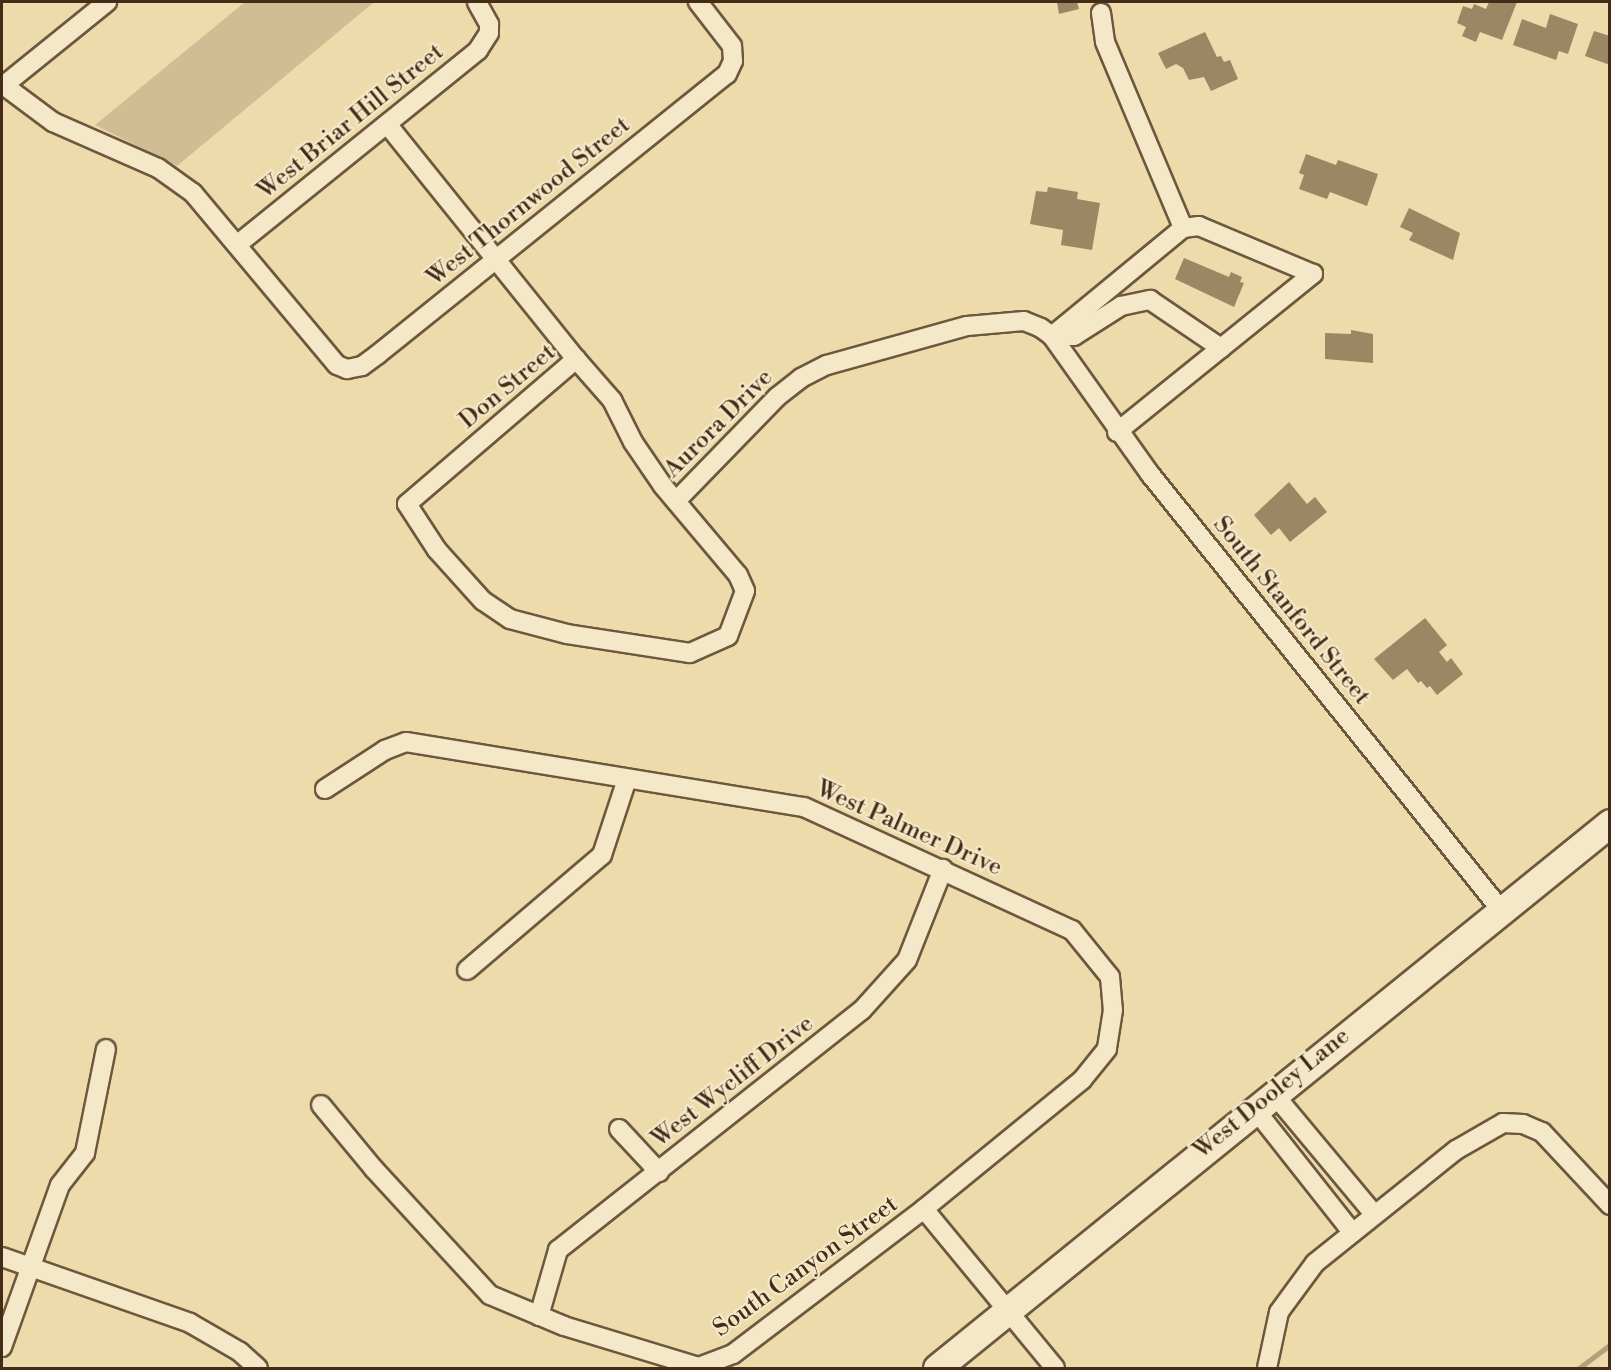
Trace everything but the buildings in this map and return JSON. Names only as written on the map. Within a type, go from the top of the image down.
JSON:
[{"type":"street","points":[[107,2],[2,85],[53,122],[158,168],[193,193],[238,244]]},
{"type":"street","name":"West Briar Hill Street","points":[[238,244],[478,50],[489,33],[486,13],[477,2]]},
{"type":"street","name":"West Thornwood Street","points":[[238,244],[337,365],[347,369],[363,366],[727,74],[733,61],[732,46],[698,2]]},
{"type":"street","points":[[1101,13],[1105,42],[1183,228]]},
{"type":"street","points":[[387,124],[576,359]]},
{"type":"street","points":[[1052,336],[1183,228],[1199,226],[1313,274],[1117,432]]},
{"type":"street","points":[[1052,336],[1074,336],[1121,306],[1150,300],[1221,348]]},
{"type":"street","name":"Aurora Drive","points":[[590,637],[690,653],[728,636],[745,591],[738,575],[676,501],[777,397],[801,378],[827,365],[972,326],[1024,321],[1052,336]]},
{"type":"street","name":"South Stanford Street","points":[[1052,336],[1117,432],[1501,910]]},
{"type":"street","name":"Don Street","points":[[590,637],[510,620],[483,601],[437,550],[407,504],[576,359],[612,400],[633,442],[676,501]]},
{"type":"street","name":"West Palmer Drive","points":[[325,789],[406,742],[804,807],[1072,930],[1110,977],[1113,1010],[1107,1049],[1082,1080],[924,1209]]},
{"type":"street","points":[[467,970],[602,855],[627,779]]},
{"type":"street","name":"West Dooley Lane","points":[[937,1368],[1009,1312],[1263,1100],[1610,823]]},
{"type":"street","name":"West Wycliff Drive","points":[[539,1316],[558,1250],[862,1011],[907,960],[943,869]]},
{"type":"street","points":[[2,1347],[60,1185],[85,1153],[106,1049]]},
{"type":"street","points":[[1263,1100],[1373,1213]]},
{"type":"street","points":[[1263,1100],[1352,1232]]},
{"type":"street","name":"South Canyon Street","points":[[321,1105],[374,1169],[490,1295],[539,1316],[699,1367],[733,1354],[924,1209],[1055,1368]]},
{"type":"street","points":[[1267,1368],[1279,1312],[1315,1263],[1373,1213],[1456,1150],[1503,1123],[1523,1124],[1542,1132],[1610,1205]]},
{"type":"street","points":[[619,1129],[659,1172]]},
{"type":"street","points":[[2,1257],[190,1323],[240,1352],[258,1368]]},
{"type":"shaded area","points":[[245,2],[374,2],[177,166],[95,125]]},
{"type":"waterway","points":[[1579,1368],[1610,1345]]}]
